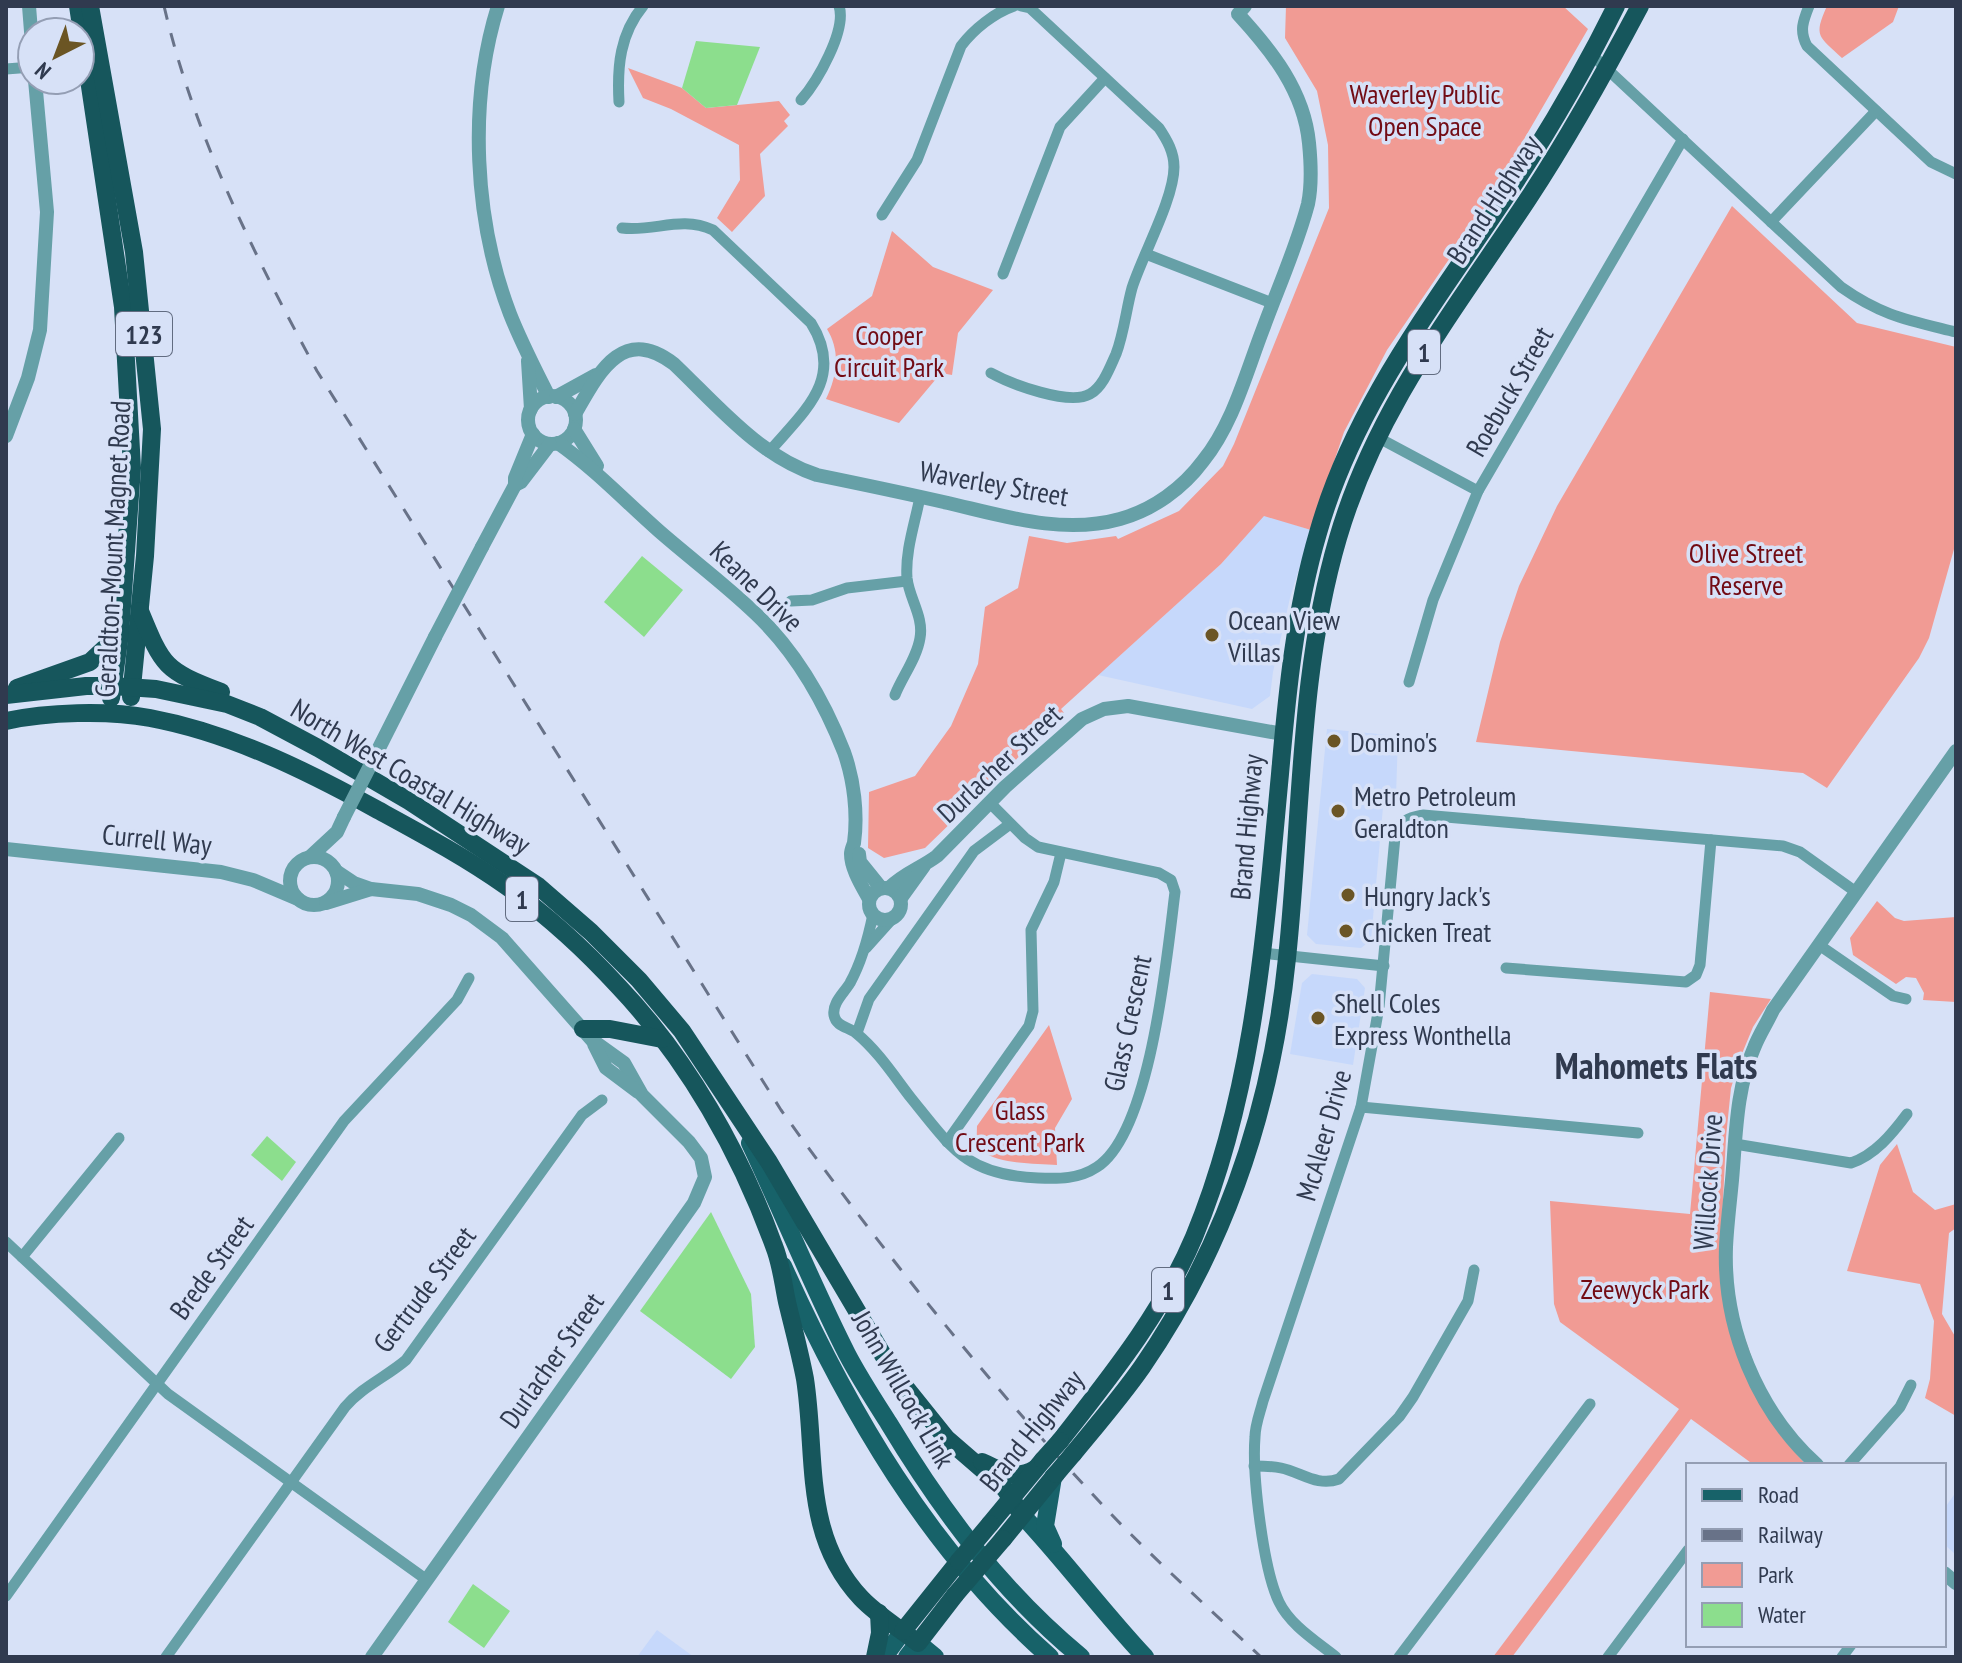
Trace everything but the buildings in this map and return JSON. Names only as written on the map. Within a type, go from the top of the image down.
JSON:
[{"type":"highway","name":"Geraldton-Mount Magnet Road","points":[[78,6],[123,307],[132,468],[120,634],[109,714]]},
{"type":"highway","name":"Geraldton-Mount Magnet Road","points":[[90,6],[134,252],[152,429],[130,715]]},
{"type":"highway","name":"Brand Highway","points":[[1066,1448],[1166,1295],[1193,1240],[1217,1175],[1233,1117],[1256,1008],[1295,638],[1318,531],[1359,425],[1409,338],[1490,219],[1592,55],[1616,6]]},
{"type":"highway","name":"Brand Highway","points":[[909,1644],[942,1580],[1012,1497],[1039,1465],[1066,1448],[1141,1369],[1213,1246],[1254,1135],[1278,1033],[1319,612],[1346,514],[1399,392],[1531,195],[1607,69],[1640,6]]},
{"type":"highway","points":[[139,608],[157,654],[167,666],[185,678],[229,695],[260,717]]},
{"type":"highway","points":[[7,694],[22,684],[71,671],[90,662],[120,634]]},
{"type":"highway","name":"North West Coastal Highway","points":[[7,694],[112,686],[196,696],[260,717],[409,801],[538,886],[591,932],[639,980],[682,1031],[734,1112]]},
{"type":"highway","name":"North West Coastal Highway","points":[[6,721],[26,717],[109,714],[130,715],[197,729],[256,750],[322,779],[432,840],[507,887],[562,932],[620,988],[662,1039],[724,1134],[776,1249]]},
{"type":"highway","points":[[588,1034],[610,1029],[662,1039]]},
{"type":"highway","name":"1","points":[[734,1112],[782,1184],[893,1372],[946,1438],[1012,1497]]},
{"type":"highway","name":"1","points":[[776,1249],[805,1381],[812,1485],[822,1530],[835,1560],[861,1597],[909,1644],[955,1595],[1055,1476],[1066,1448]]},
{"type":"highway","name":"1","points":[[971,1458],[1012,1475],[1023,1476],[1039,1465]]},
{"type":"highway","points":[[1012,1497],[1022,1515]]},
{"type":"highway","points":[[875,1657],[880,1633],[879,1613]]},
{"type":"main road","name":"John Willcock Link","points":[[734,1112],[848,1355],[925,1483],[995,1573],[1061,1641],[1081,1657]]},
{"type":"main road","name":"John Willcock Link","points":[[776,1249],[807,1318],[879,1453],[943,1543],[1023,1634],[1050,1657]]},
{"type":"main road","points":[[1055,1476],[1045,1526],[1057,1554]]},
{"type":"main road","points":[[1022,1515],[1145,1657]]},
{"type":"main road","points":[[884,1657],[909,1644],[935,1657]]},
{"type":"street","points":[[498,6],[485,66],[480,121],[482,188],[493,255],[509,311],[528,357],[553,397],[568,403],[574,421],[568,438],[554,443],[540,441],[533,434],[528,422],[531,409],[528,357]]},
{"type":"street","points":[[619,102],[617,70],[624,37],[632,19],[643,6]]},
{"type":"street","points":[[801,100],[817,82],[842,19],[839,6]]},
{"type":"street","points":[[882,215],[917,160],[961,46],[971,33],[1003,10],[1014,6]]},
{"type":"street","points":[[991,373],[1014,385],[1074,398],[1088,396],[1100,386],[1117,351],[1132,288],[1169,191],[1174,168],[1171,147],[1159,128],[1030,8],[1021,6]]},
{"type":"street","points":[[1809,6],[1801,35],[1807,46],[1931,162],[1956,174]]},
{"type":"street","name":"Waverley Street","points":[[574,421],[597,375],[606,364],[633,349],[646,349],[660,354],[769,452],[793,467],[817,475],[1049,525],[1091,524],[1120,519],[1143,510],[1190,478],[1220,435],[1308,202],[1311,169],[1302,109],[1270,49],[1237,9]]},
{"type":"street","points":[[1592,55],[1841,287],[1888,315],[1956,332]]},
{"type":"street","points":[[1003,274],[1060,127],[1105,78]]},
{"type":"street","points":[[6,436],[28,378],[40,330],[47,212],[36,96]]},
{"type":"street","points":[[1771,222],[1876,111]]},
{"type":"street","name":"Roebuck Street","points":[[1409,682],[1433,600],[1478,491],[1683,139]]},
{"type":"street","points":[[622,228],[637,230],[686,222],[698,223],[713,230],[811,323],[821,339],[825,359],[822,383],[814,400],[769,452]]},
{"type":"street","points":[[1146,254],[1272,303]]},
{"type":"street","name":"Waverley Street","points":[[553,397],[597,375]]},
{"type":"street","points":[[531,409],[537,402],[553,397]]},
{"type":"street","name":"Keane Drive","points":[[574,421],[590,458],[608,481],[756,614],[808,679],[827,712],[845,756],[854,795],[854,843],[860,862],[885,888]]},
{"type":"street","points":[[337,832],[310,857],[298,863],[290,874],[291,888],[298,899],[310,905],[324,903],[337,888],[337,832],[515,485],[533,434]]},
{"type":"street","points":[[1377,437],[1478,491]]},
{"type":"street","points":[[515,485],[554,443]]},
{"type":"street","name":"Keane Drive","points":[[554,443],[608,481]]},
{"type":"street","points":[[895,695],[918,650],[921,633],[907,581],[907,562],[920,497]]},
{"type":"street","points":[[791,601],[812,600],[847,588],[907,581]]},
{"type":"street","name":"Durlacher Street","points":[[901,898],[924,866],[956,840],[1056,740],[1082,719],[1104,709],[1128,706],[1305,738]]},
{"type":"street","name":"Willcock Drive","points":[[1815,1463],[1773,1414],[1753,1379],[1737,1336],[1728,1294],[1726,1248],[1740,1095],[1753,1049],[1773,1010],[1956,751]]},
{"type":"street","name":"Glass Crescent","points":[[866,948],[835,1006],[833,1013],[836,1021],[857,1033],[947,1142],[979,1167],[1006,1177],[1056,1179],[1080,1176],[1098,1166],[1116,1149],[1128,1125],[1149,1057],[1163,990],[1175,892],[1171,880],[1159,873],[1038,847],[990,803]]},
{"type":"street","name":"McAleer Drive","points":[[1336,1657],[1303,1631],[1280,1604],[1269,1578],[1254,1466],[1255,1434],[1263,1401],[1361,1107],[1379,1007],[1395,837],[1399,825],[1408,818],[1423,815],[1783,846],[1800,852],[1856,892]]},
{"type":"street","name":"Durlacher Street","points":[[857,1033],[869,999],[974,851],[1010,824]]},
{"type":"street","points":[[1506,968],[1686,982],[1696,975],[1700,965],[1711,840]]},
{"type":"street","name":"Keane Drive","points":[[854,843],[850,853],[854,869],[869,899]]},
{"type":"street","name":"Currell Way","points":[[6,849],[221,872],[253,880],[298,899]]},
{"type":"street","points":[[947,1142],[1029,1026],[1033,1011],[1031,930],[1054,882],[1061,853]]},
{"type":"street","points":[[310,857],[323,859],[335,869]]},
{"type":"street","name":"Durlacher Street","points":[[885,888],[902,875],[924,866]]},
{"type":"street","name":"Durlacher Street","points":[[335,869],[354,883],[371,889],[432,898],[461,910],[488,927],[517,953],[588,1034],[613,1076],[642,1095],[689,1142],[701,1158],[705,1177],[694,1203],[372,1657]]},
{"type":"street","points":[[885,888],[901,898],[900,910],[866,948],[873,914],[869,899],[885,888]]},
{"type":"street","name":"Durlacher Street","points":[[324,903],[371,889]]},
{"type":"street","points":[[873,914],[884,920],[892,919]]},
{"type":"street","points":[[1819,945],[1893,996],[1906,999]]},
{"type":"street","points":[[1262,953],[1384,966]]},
{"type":"street","name":"Brede Street","points":[[6,1596],[344,1121],[457,1000],[469,978]]},
{"type":"street","name":"Gertrude Street","points":[[166,1657],[357,1394],[406,1360],[582,1115],[602,1100]]},
{"type":"street","points":[[1361,1107],[1638,1133]]},
{"type":"street","points":[[1735,1144],[1851,1163],[1866,1158],[1907,1114]]},
{"type":"street","points":[[22,1257],[119,1138]]},
{"type":"street","points":[[6,1242],[156,1384],[427,1580]]},
{"type":"street","points":[[1254,1466],[1279,1467],[1317,1481],[1339,1479],[1399,1417],[1413,1397],[1468,1301],[1474,1270]]},
{"type":"street","points":[[1851,1463],[1900,1407],[1911,1385]]},
{"type":"street","points":[[1399,1657],[1590,1404]]},
{"type":"street","points":[[1608,1657],[1686,1553]]},
{"type":"shaded area","name":"Ocean View Villas","points":[[1264,515],[1311,530],[1290,598],[1270,696],[1252,709],[1098,675],[1221,564]]},
{"type":"shaded area","points":[[1327,729],[1398,736],[1396,796],[1384,796],[1371,940],[1361,948],[1316,944],[1307,935]]},
{"type":"shaded area","points":[[1312,974],[1357,979],[1365,988],[1353,1065],[1290,1054],[1302,983]]},
{"type":"shaded area","points":[[1956,1492],[1956,1555],[1946,1546],[1946,1506]]},
{"type":"shaded area","points":[[657,1630],[694,1657],[637,1657]]},
{"type":"green space","name":"Waverley Public Open Space","points":[[1286,6],[1563,6],[1588,29],[1484,208],[1387,350],[1344,432],[1311,530],[1264,516],[1221,564],[1061,709],[1064,713],[925,848],[884,858],[868,848],[869,792],[915,776],[951,726],[978,664],[985,607],[1018,588],[1029,536],[1067,543],[1116,536],[1118,539],[1179,511],[1223,466],[1234,444],[1329,208],[1328,145],[1317,91],[1285,38]]},
{"type":"green space","points":[[1827,6],[1899,6],[1893,22],[1842,58],[1821,35],[1820,24]]},
{"type":"green space","points":[[628,68],[682,88],[706,108],[779,101],[790,115],[784,121],[788,126],[760,154],[765,196],[732,232],[717,218],[740,180],[739,145],[671,109],[643,98]]},
{"type":"green space","name":"Olive Street Reserve","points":[[1732,206],[1857,323],[1956,347],[1956,542],[1929,638],[1919,658],[1827,788],[1803,773],[1476,742],[1500,642],[1519,586],[1557,506]]},
{"type":"green space","name":"Cooper Circuit Park","points":[[892,231],[933,267],[993,290],[958,333],[952,375],[941,373],[899,423],[826,399],[836,364],[834,346],[827,329],[872,296]]},
{"type":"green space","points":[[1877,901],[1895,918],[1904,921],[1956,917],[1956,1002],[1923,1000],[1924,993],[1916,978],[1906,977],[1896,984],[1853,955],[1850,938]]},
{"type":"green space","name":"Zeewyck Park","points":[[1710,992],[1771,999],[1753,1027],[1731,1088],[1720,1266],[1777,1431],[1804,1463],[1751,1463],[1691,1419],[1512,1657],[1493,1657],[1679,1409],[1560,1322],[1554,1304],[1550,1201],[1690,1214]]},
{"type":"green space","name":"Glass Crescent Park","points":[[1049,1025],[1072,1099],[1055,1128],[1057,1165],[990,1156],[978,1146],[977,1126]]},
{"type":"green space","points":[[1897,1144],[1913,1192],[1935,1210],[1956,1204],[1956,1228],[1949,1233],[1942,1314],[1956,1338],[1956,1416],[1925,1398],[1930,1379],[1934,1321],[1920,1284],[1847,1271],[1880,1165]]},
{"type":"water","points":[[696,41],[760,47],[737,105],[706,108],[682,88]]},
{"type":"water","points":[[642,556],[683,590],[644,637],[604,602]]},
{"type":"water","points":[[267,1136],[296,1162],[282,1181],[251,1155]]},
{"type":"water","points":[[711,1212],[751,1294],[755,1347],[731,1379],[640,1311]]},
{"type":"water","points":[[473,1584],[510,1611],[484,1648],[448,1622]]},
{"type":"railway","points":[[164,6],[209,148],[249,239],[317,371],[781,1110],[899,1267],[1023,1417],[1129,1533],[1261,1657]]},
{"type":"place","name":"Ocean View Villas","points":[[1212,635]]},
{"type":"place","name":"Domino's","points":[[1334,741]]},
{"type":"place","name":"Metro Petroleum Geraldton","points":[[1338,811]]},
{"type":"place","name":"Hungry Jack's","points":[[1348,895]]},
{"type":"place","name":"Chicken Treat","points":[[1346,931]]},
{"type":"place","name":"Shell Coles Express Wonthella","points":[[1318,1018]]},
{"type":"district","name":"Mahomets Flats","points":[[1656,1065]]}]
